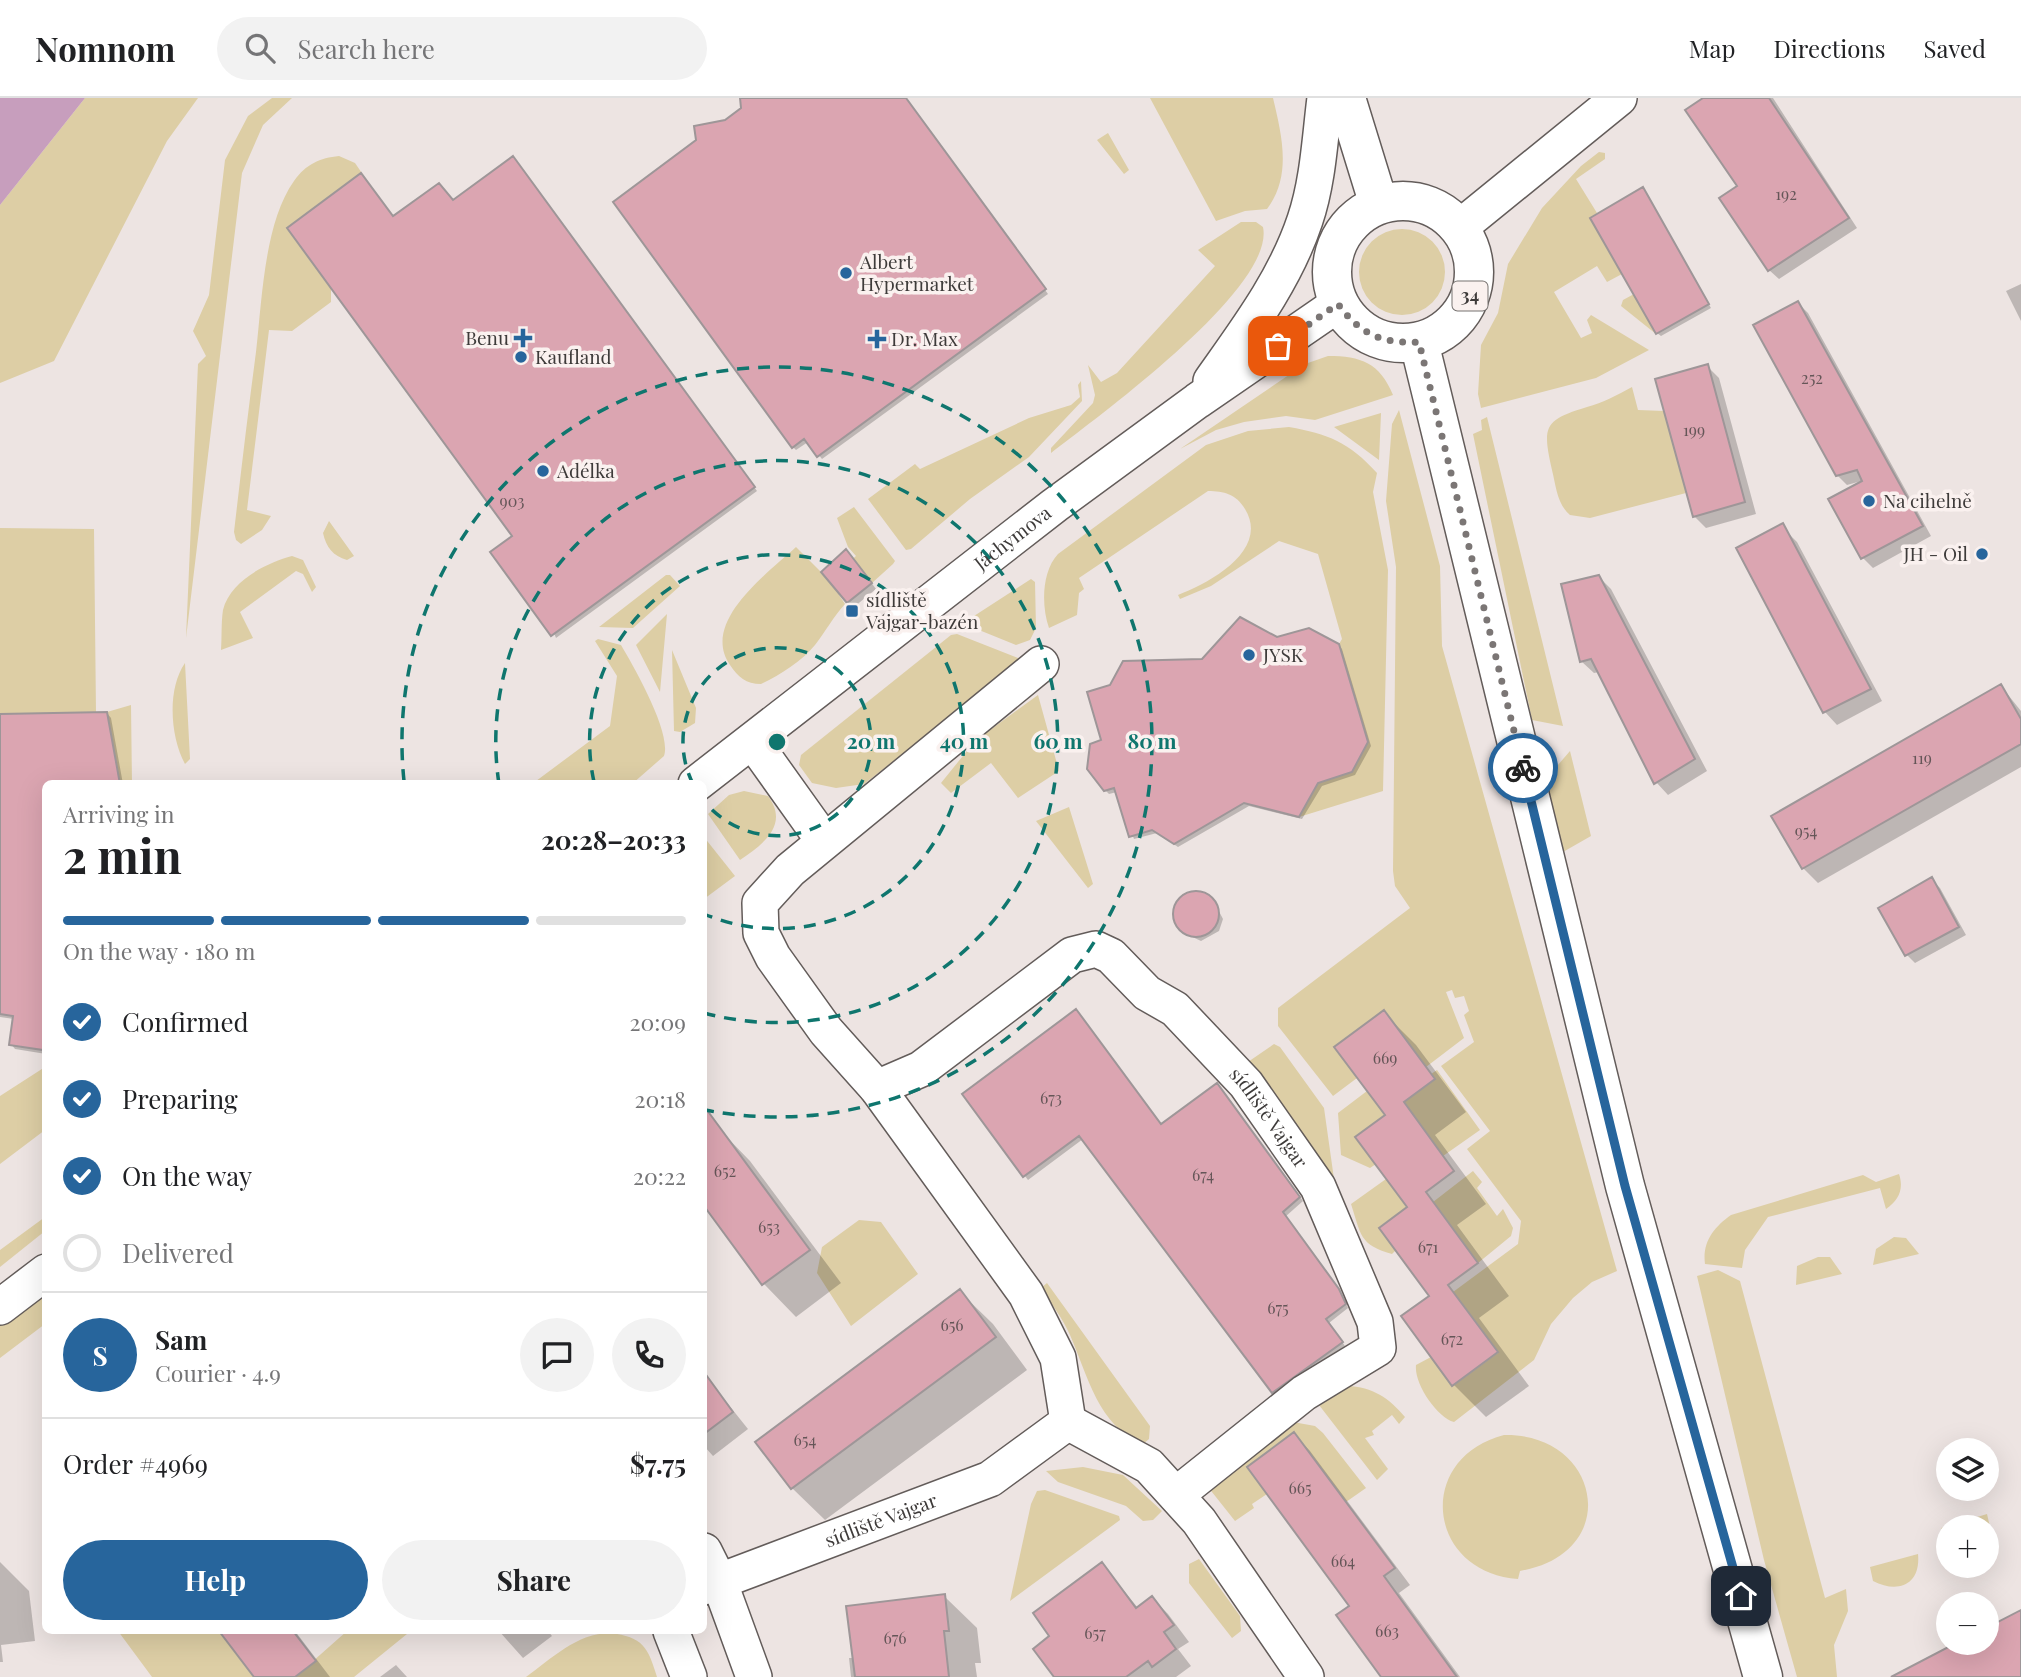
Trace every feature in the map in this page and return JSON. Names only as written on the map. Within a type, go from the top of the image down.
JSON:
[{"type":"main road","points":[[1346,98],[1379,205]]},
{"type":"main road","name":"34","points":[[1405,201],[1431,206],[1459,228],[1470,245],[1475,265],[1470,296],[1455,322],[1438,335],[1419,342],[1395,344],[1372,337],[1353,323],[1338,304],[1332,285],[1331,265],[1336,246],[1346,228],[1361,214],[1379,205],[1405,201]]},
{"type":"main road","points":[[1419,342],[1625,1186],[1763,1677]]},
{"type":"street","points":[[1197,401],[1262,308],[1295,245],[1312,191],[1325,98]]},
{"type":"street","points":[[1459,228],[1619,98]]},
{"type":"street","name":"Jáchymova","points":[[702,780],[754,743],[1029,525],[1197,401],[1338,304]]},
{"type":"street","points":[[1041,664],[790,870],[760,903],[761,933],[773,957],[827,1031],[877,1088],[1026,1294],[1058,1358],[1068,1422],[1149,1466],[1199,1521],[1306,1677]]},
{"type":"street","points":[[754,743],[824,841]]},
{"type":"street","name":"sídliště Vajgar","points":[[877,1088],[921,1069],[1072,955],[1096,948],[1111,956],[1147,993],[1175,1009],[1246,1084],[1318,1187],[1375,1322],[1378,1348],[1304,1393],[1176,1495]]},
{"type":"street","points":[[0,1307],[42,1275]]},
{"type":"street","name":"sídliště Vajgar","points":[[754,1677],[709,1573],[990,1479],[1068,1422]]},
{"type":"street","points":[[671,1634],[689,1677]]},
{"type":"shaded area","points":[[0,98],[85,98],[0,205]]},
{"type":"shaded area","points":[[85,98],[198,98],[167,141],[54,361],[0,383],[0,205]]},
{"type":"shaded area","points":[[272,98],[292,98],[263,125],[242,173],[186,638],[198,364],[206,356],[193,331],[209,295],[225,160],[248,116]]},
{"type":"shaded area","points":[[1150,98],[1273,98],[1283,155],[1280,183],[1267,209],[1245,211],[1216,221]]},
{"type":"shaded area","points":[[1108,133],[1129,170],[1124,174],[1097,140]]},
{"type":"shaded area","points":[[1599,152],[1605,153],[1605,159],[1576,179],[1597,213],[1590,218],[1622,274],[1607,282],[1597,266],[1554,292],[1581,338],[1592,333],[1587,320],[1591,315],[1649,350],[1596,378],[1481,408],[1478,394],[1481,345],[1498,313],[1508,264],[1542,208],[1581,166]]},
{"type":"shaded area","points":[[339,156],[355,163],[392,217],[387,248],[331,289],[331,302],[292,331],[269,330],[247,510],[271,516],[262,530],[241,544],[236,540],[234,532],[270,240],[284,198],[303,170],[326,158]]},
{"type":"shaded area","points":[[1241,222],[1256,222],[1263,227],[1259,253],[1242,283],[1214,316],[1179,350],[1051,453],[1051,448],[1093,403],[1095,395],[1088,365],[1101,382],[1117,373],[1215,266],[1198,250]]},
{"type":"shaded area","points":[[1402,229],[1419,232],[1433,241],[1442,255],[1445,272],[1442,289],[1433,303],[1419,312],[1402,315],[1385,312],[1371,303],[1362,289],[1359,272],[1362,255],[1371,241],[1385,232]]},
{"type":"shaded area","points":[[1634,294],[1656,334],[1621,306],[1623,300]]},
{"type":"shaded area","points":[[1328,356],[1360,360],[1368,364],[1382,375],[1393,395],[1315,420],[1286,416],[1244,422],[1216,430],[1180,449],[1305,364]]},
{"type":"shaded area","points":[[1081,381],[1082,401],[1029,457],[970,499],[911,549],[906,550],[868,499],[915,464],[920,469],[1029,418],[1071,405],[1080,397],[1078,385]]},
{"type":"shaded area","points":[[1632,387],[1638,410],[1664,411],[1686,493],[1590,518],[1570,515],[1562,506],[1556,488],[1547,443],[1550,427],[1562,416],[1604,401]]},
{"type":"shaded area","points":[[1399,410],[1440,566],[1442,646],[1617,1271],[1592,1282],[1573,1298],[1551,1324],[1534,1360],[1454,1422],[1441,1414],[1428,1399],[1416,1373],[1416,1365],[1431,1357],[1453,1386],[1498,1353],[1453,1292],[1518,1244],[1521,1221],[1467,1149],[1490,1131],[1441,1066],[1474,1042],[1464,1015],[1469,1011],[1464,996],[1455,998],[1452,990],[1446,992],[1464,1038],[1426,1067],[1357,1078],[1333,1096],[1278,1026],[1278,1008],[1410,908],[1395,886],[1393,871],[1396,567],[1386,501],[1392,424]]},
{"type":"shaded area","points":[[1381,413],[1379,460],[1334,427]]},
{"type":"shaded area","points":[[1487,417],[1563,726],[1532,720],[1473,434],[1482,430],[1481,420]]},
{"type":"shaded area","points":[[1289,427],[1337,441],[1367,462],[1377,473],[1373,492],[1388,570],[1383,791],[1299,817],[1318,783],[1352,772],[1368,742],[1339,644],[1342,639],[1318,554],[1279,541],[1211,586],[1180,599],[1178,595],[1205,582],[1233,563],[1250,538],[1251,524],[1238,500],[1229,494],[1208,491],[1079,578],[1084,589],[1079,593],[1077,615],[1049,628],[1044,599],[1046,579],[1058,554],[1206,445],[1248,431]]},
{"type":"shaded area","points":[[854,507],[895,561],[872,583],[865,575],[839,595],[845,604],[815,645],[797,662],[761,684],[743,679],[730,665],[723,649],[724,632],[730,616],[755,584],[796,547],[829,580],[856,556],[848,547],[837,518]]},
{"type":"shaded area","points":[[329,521],[354,556],[347,560],[328,547],[323,533]]},
{"type":"shaded area","points":[[0,528],[94,529],[96,713],[0,714]]},
{"type":"shaded area","points":[[292,556],[303,560],[316,587],[312,592],[303,574],[296,571],[240,612],[253,638],[221,650],[223,610],[233,590],[250,575],[271,563]]},
{"type":"shaded area","points":[[666,575],[670,575],[680,586],[633,628],[599,627]]},
{"type":"shaded area","points":[[1031,579],[1035,582],[1036,628],[1030,640],[1016,645],[979,630],[974,616]]},
{"type":"shaded area","points":[[667,614],[660,692],[636,645]]},
{"type":"shaded area","points":[[957,634],[1018,658],[1021,662],[864,784],[836,788],[812,783],[799,765],[801,755],[951,635]]},
{"type":"shaded area","points":[[598,639],[621,645],[627,655],[657,717],[665,746],[664,756],[637,780],[537,780],[610,726],[617,676],[595,641]]},
{"type":"shaded area","points":[[672,650],[696,708],[695,723],[680,732],[674,731]]},
{"type":"shaded area","points":[[185,663],[190,759],[185,764],[176,740],[173,699],[179,674]]},
{"type":"shaded area","points":[[1038,695],[1059,771],[1018,798],[991,763],[951,793],[941,783],[975,741]]},
{"type":"shaded area","points":[[131,705],[132,780],[119,780],[107,712]]},
{"type":"shaded area","points":[[1570,751],[1591,836],[1563,852],[1545,780]]},
{"type":"shaded area","points":[[744,791],[768,796],[776,816],[775,825],[764,841],[740,860],[708,814],[729,795]]},
{"type":"shaded area","points":[[1069,807],[1093,884],[1088,888],[1036,821]]},
{"type":"shaded area","points":[[707,841],[735,876],[707,897]]},
{"type":"shaded area","points":[[1274,1044],[1280,1047],[1324,1108],[1335,1186],[1242,1066]]},
{"type":"shaded area","points":[[42,1069],[42,1132],[0,1164],[0,1096]]},
{"type":"shaded area","points":[[1437,1070],[1480,1130],[1443,1156],[1404,1102],[1435,1079],[1431,1074]]},
{"type":"shaded area","points":[[1367,1091],[1385,1115],[1355,1137],[1376,1164],[1370,1168],[1341,1155],[1338,1113]]},
{"type":"shaded area","points":[[1473,1171],[1482,1182],[1477,1188],[1497,1216],[1503,1209],[1513,1228],[1511,1236],[1478,1263],[1433,1202]]},
{"type":"shaded area","points":[[1899,1174],[1899,1194],[1886,1209],[1880,1188],[1768,1217],[1745,1250],[1742,1268],[1705,1264],[1705,1249],[1710,1236],[1731,1215],[1863,1175],[1876,1182]]},
{"type":"shaded area","points":[[1386,1179],[1407,1207],[1379,1227],[1396,1250],[1392,1254],[1367,1242],[1360,1231],[1351,1204]]},
{"type":"shaded area","points":[[42,1219],[42,1233],[0,1267],[0,1250]]},
{"type":"shaded area","points":[[859,1220],[881,1222],[918,1274],[851,1326],[817,1273],[822,1247]]},
{"type":"shaded area","points":[[1894,1237],[1906,1238],[1919,1254],[1873,1265],[1876,1249]]},
{"type":"shaded area","points":[[1818,1257],[1830,1257],[1842,1274],[1796,1285],[1797,1266]]},
{"type":"shaded area","points":[[1718,1270],[1740,1281],[1825,1598],[1846,1589],[1848,1611],[1834,1645],[1837,1677],[1797,1677],[1764,1560],[1697,1276]]},
{"type":"shaded area","points":[[1047,1283],[1150,1426],[1149,1439],[1143,1444],[1115,1425],[1096,1398],[1067,1329],[1041,1288]]},
{"type":"shaded area","points":[[42,1291],[42,1326],[0,1358],[0,1322]]},
{"type":"shaded area","points":[[1347,1386],[1380,1395],[1405,1417],[1399,1424],[1392,1415],[1372,1431],[1374,1435],[1365,1438],[1388,1469],[1377,1480],[1319,1405],[1322,1396]]},
{"type":"shaded area","points":[[1293,1422],[1315,1426],[1323,1433],[1366,1488],[1346,1502],[1294,1432],[1247,1467],[1267,1494],[1252,1504],[1254,1508],[1235,1521],[1208,1487]]},
{"type":"shaded area","points":[[1504,1435],[1537,1440],[1562,1453],[1579,1472],[1587,1496],[1586,1520],[1575,1542],[1553,1560],[1520,1571],[1518,1579],[1487,1572],[1464,1557],[1450,1536],[1443,1513],[1445,1489],[1456,1466],[1475,1448]]},
{"type":"shaded area","points":[[1083,1467],[1123,1475],[1162,1511],[1153,1520],[1143,1521],[1126,1506],[1058,1482],[1046,1471]]},
{"type":"shaded area","points":[[1045,1490],[1119,1516],[1120,1520],[1010,1601],[1031,1504],[1037,1491]]},
{"type":"shaded area","points":[[1918,1554],[1916,1573],[1906,1584],[1891,1587],[1873,1581],[1870,1567]]},
{"type":"shaded area","points":[[1199,1559],[1240,1616],[1241,1631],[1232,1638],[1189,1583],[1189,1564]]},
{"type":"shaded area","points":[[120,1634],[221,1634],[254,1677],[152,1677]]},
{"type":"shaded area","points":[[344,1634],[407,1634],[354,1677],[295,1677]]},
{"type":"shaded area","points":[[616,1634],[630,1637],[647,1651],[657,1677],[526,1677],[555,1655],[586,1637]]},
{"type":"building","name":"Albert Hypermarket","points":[[740,98],[906,98],[1046,289],[817,457],[804,439],[792,448],[613,202],[696,140],[694,126],[725,120],[741,108]]},
{"type":"building","points":[[1703,98],[1769,98],[1849,218],[1768,271],[1719,198],[1737,186],[1685,110]]},
{"type":"building","name":"Kaufland","points":[[513,156],[755,487],[551,636],[490,552],[512,536],[287,228],[361,173],[393,216],[439,183],[453,200]]},
{"type":"building","points":[[1643,187],[1709,304],[1656,334],[1590,218]]},
{"type":"building","points":[[1798,301],[1923,526],[1861,559],[1828,499],[1862,481],[1857,470],[1836,476],[1753,325]]},
{"type":"building","points":[[1708,364],[1745,502],[1693,517],[1655,379]]},
{"type":"building","points":[[1783,523],[1871,689],[1823,713],[1736,548]]},
{"type":"building","points":[[846,549],[872,583],[847,603],[821,572]]},
{"type":"building","points":[[1599,575],[1695,759],[1654,784],[1591,659],[1580,662],[1561,584]]},
{"type":"building","points":[[1240,617],[1277,637],[1309,628],[1339,644],[1368,742],[1352,772],[1318,783],[1299,817],[1244,803],[1174,844],[1152,830],[1129,837],[1114,788],[1104,791],[1087,769],[1090,744],[1101,740],[1087,692],[1110,685],[1123,661],[1202,659]]},
{"type":"building","points":[[2001,684],[2021,719],[2021,744],[1802,869],[1771,816]]},
{"type":"building","points":[[107,712],[119,780],[42,780],[42,1050],[9,1045],[13,1016],[0,1014],[0,714]]},
{"type":"building","points":[[1932,877],[1959,927],[1905,956],[1878,908]]},
{"type":"building","points":[[1196,891],[1212,898],[1219,914],[1212,930],[1196,937],[1180,930],[1173,914],[1180,898]]},
{"type":"building","points":[[1076,1009],[1161,1124],[1217,1083],[1300,1197],[1283,1212],[1339,1289],[1346,1304],[1326,1319],[1343,1342],[1272,1393],[1079,1136],[1023,1177],[962,1094]]},
{"type":"building","points":[[1384,1010],[1435,1079],[1404,1102],[1454,1171],[1426,1192],[1478,1263],[1448,1285],[1498,1352],[1452,1386],[1401,1316],[1429,1296],[1379,1228],[1407,1207],[1355,1137],[1385,1115],[1334,1047]]},
{"type":"building","points":[[707,1110],[810,1250],[762,1285],[707,1210]]},
{"type":"building","points":[[960,1289],[996,1337],[791,1489],[755,1442]]},
{"type":"building","points":[[707,1376],[733,1412],[707,1432]]},
{"type":"building","points":[[1294,1432],[1395,1568],[1384,1576],[1457,1677],[1381,1677],[1336,1615],[1349,1606],[1247,1467]]},
{"type":"building","points":[[1102,1562],[1136,1608],[1152,1596],[1174,1625],[1164,1632],[1176,1649],[1152,1667],[1148,1661],[1126,1677],[1054,1677],[1033,1649],[1049,1636],[1033,1613]]},
{"type":"building","points":[[945,1594],[949,1631],[944,1631],[949,1677],[855,1677],[846,1606]]},
{"type":"building","points":[[2021,1610],[2021,1677],[1891,1677],[1936,1653],[1999,1655],[1999,1621]]},
{"type":"building","points":[[221,1634],[295,1634],[316,1661],[295,1677],[254,1677]]},
{"type":"way so far","points":[[1278,346],[1338,304],[1353,323],[1372,337],[1395,344],[1419,342],[1523,768]]},
{"type":"place","name":"Albert Hypermarket","points":[[846,273]]},
{"type":"place","name":"Benu","points":[[523,338]]},
{"type":"place","name":"Dr. Max","points":[[877,339]]},
{"type":"place","name":"Kaufland","points":[[521,357]]},
{"type":"place","name":"Adélka","points":[[543,471]]},
{"type":"place","name":"Na cihelně","points":[[1869,501]]},
{"type":"place","name":"JH - Oil","points":[[1982,554]]},
{"type":"place","name":"sídliště Vajgar-bazén","points":[[852,611]]},
{"type":"place","name":"JYSK","points":[[1249,655]]},
{"type":"route","points":[[1523,768],[1625,1186],[1741,1596]]}]
